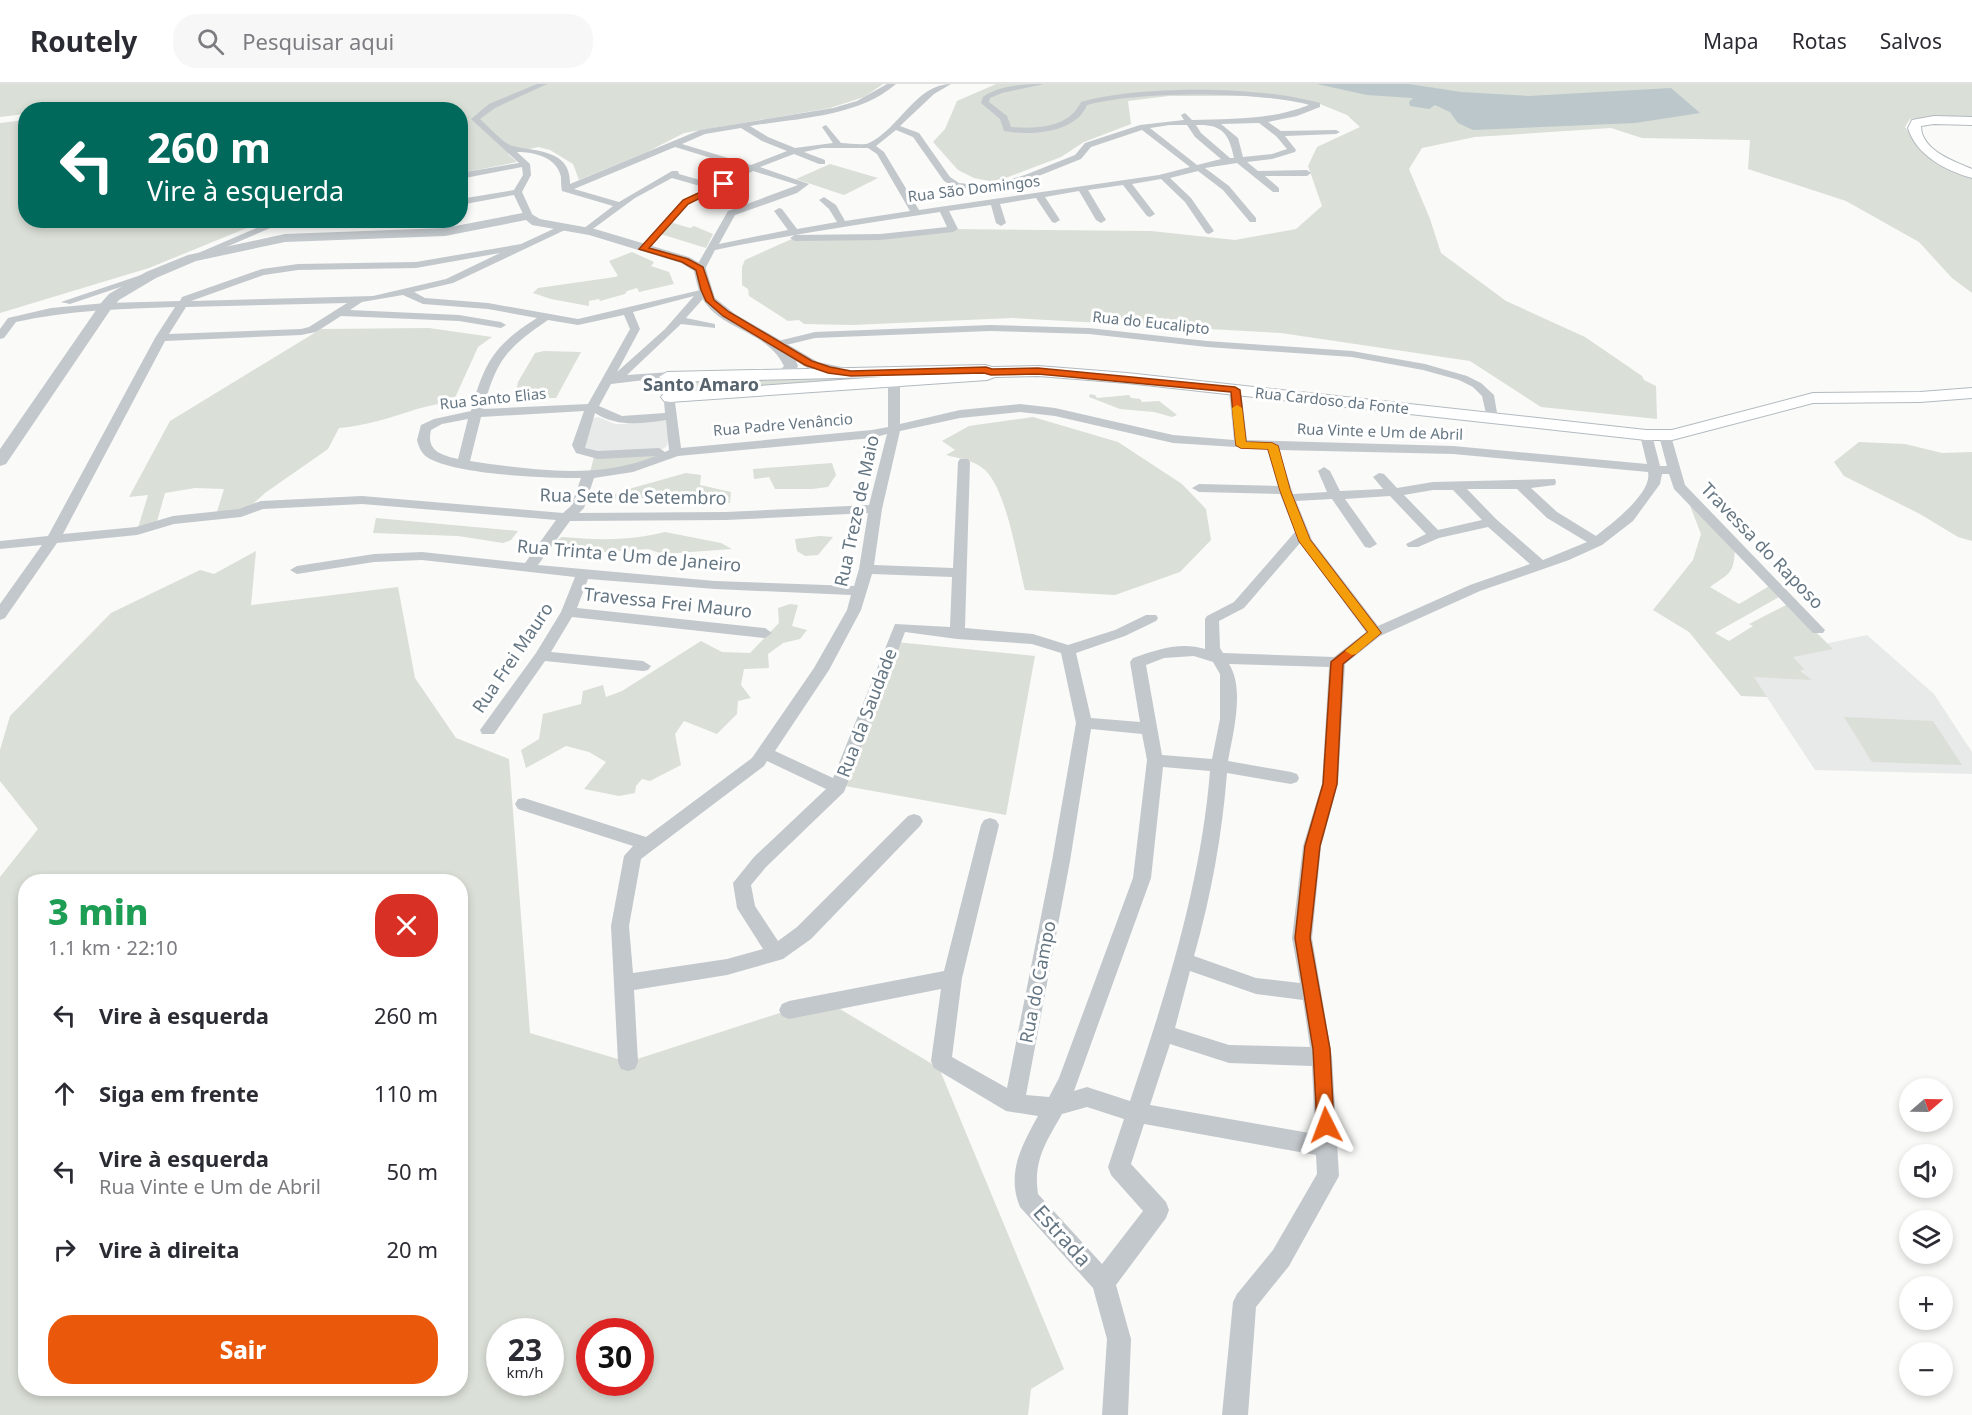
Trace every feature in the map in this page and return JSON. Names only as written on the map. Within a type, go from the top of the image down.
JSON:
[{"type":"main road","points":[[1972,121],[1928,120],[1916,123],[1914,128],[1916,136],[1940,158],[1972,174]]},
{"type":"main road","name":"Rua Cardoso da Fonte","points":[[668,377],[851,373],[894,376],[987,375],[991,372],[1083,374],[1646,435],[1669,435],[1813,398],[1920,398],[1972,393]]},
{"type":"main road","name":"Rua Cardoso da Fonte","points":[[670,398],[894,376]]},
{"type":"street","points":[[468,201],[517,192],[527,176],[526,164],[475,119],[492,106],[543,84]]},
{"type":"street","points":[[565,189],[643,162],[703,132],[800,117],[860,103],[892,84]]},
{"type":"street","points":[[870,146],[895,127],[931,92],[947,84]]},
{"type":"street","points":[[895,127],[916,135],[947,179],[957,185],[978,188],[996,187],[1028,177],[1078,157],[1088,145],[1143,127],[1190,122],[1261,121],[1294,114],[1317,105],[1271,98],[1138,93],[1095,99],[1084,104],[1082,112],[1068,123],[1017,131],[1007,129],[1004,118],[985,103],[987,97],[1000,91],[1040,84]]},
{"type":"street","points":[[1222,110],[1229,122]]},
{"type":"street","points":[[1182,111],[1198,135],[1276,190]]},
{"type":"street","points":[[1212,121],[1234,138],[1234,161]]},
{"type":"street","points":[[1261,121],[1279,134],[1336,132]]},
{"type":"street","points":[[742,125],[765,139],[822,162]]},
{"type":"street","points":[[826,127],[838,144]]},
{"type":"street","points":[[1143,127],[1227,188],[1253,220]]},
{"type":"street","name":"Rua São Domingos","points":[[713,248],[793,230],[943,208],[1040,197],[1291,152],[1292,148],[1279,134]]},
{"type":"street","points":[[675,144],[805,184],[794,191],[731,213],[700,269],[705,290],[711,301],[726,314],[814,366],[851,373]]},
{"type":"street","points":[[643,249],[686,202],[751,168],[794,152],[838,144],[870,146],[880,152],[906,199],[916,212]]},
{"type":"street","points":[[510,149],[529,148],[550,156],[562,167],[566,178],[565,189]]},
{"type":"street","points":[[468,175],[526,164]]},
{"type":"street","points":[[586,231],[632,196],[669,173],[716,187]]},
{"type":"street","points":[[1256,174],[1307,173]]},
{"type":"street","points":[[1163,176],[1188,200],[1209,231]]},
{"type":"street","points":[[1125,182],[1149,214]]},
{"type":"street","points":[[1082,188],[1101,220]]},
{"type":"street","points":[[565,189],[620,205]]},
{"type":"street","points":[[517,192],[528,216],[536,222],[586,231],[685,260],[700,269]]},
{"type":"street","points":[[1040,197],[1055,220]]},
{"type":"street","points":[[876,218],[906,199]]},
{"type":"street","points":[[824,200],[833,207],[842,223]]},
{"type":"street","points":[[995,203],[1001,223]]},
{"type":"street","points":[[765,236],[845,238],[953,229],[943,208]]},
{"type":"street","points":[[778,211],[793,230]]},
{"type":"street","points":[[900,214],[912,233]]},
{"type":"street","points":[[468,228],[528,216]]},
{"type":"street","points":[[0,324],[151,275],[265,228]]},
{"type":"street","points":[[192,258],[285,238],[445,232],[466,228]]},
{"type":"street","points":[[0,336],[12,320],[51,311],[183,303],[360,299],[407,293],[449,281],[564,228]]},
{"type":"street","points":[[0,615],[54,538],[161,338],[183,303],[206,291],[262,272],[298,267],[416,265],[524,246]]},
{"type":"street","points":[[0,461],[106,306],[114,297],[151,275]]},
{"type":"street","points":[[587,322],[705,290]]},
{"type":"street","points":[[611,380],[692,307],[705,290]]},
{"type":"street","points":[[407,293],[423,301],[488,306],[544,318],[587,322],[632,322]]},
{"type":"street","points":[[161,338],[312,330],[360,299]]},
{"type":"street","points":[[627,310],[635,329],[611,380],[593,407],[605,416],[625,422],[672,415]]},
{"type":"street","points":[[339,313],[459,318],[501,325]]},
{"type":"street","points":[[463,463],[490,373],[501,350],[544,318]]},
{"type":"street","points":[[678,320],[711,326]]},
{"type":"street","name":"Rua do Eucalipto","points":[[779,345],[815,335],[990,328],[1089,331],[1207,344],[1352,354],[1425,367],[1463,378],[1478,385],[1488,395],[1492,419]]},
{"type":"street","points":[[779,345],[791,366],[789,372],[782,375]]},
{"type":"street","name":"Rua Cardoso da Fonte","points":[[611,380],[667,374],[668,377]]},
{"type":"street","name":"Rua Treze de Maio","points":[[628,1062],[620,926],[633,856],[759,762],[821,670],[854,610],[866,570],[875,509],[894,430],[894,376]]},
{"type":"street","points":[[668,377],[675,452]]},
{"type":"street","points":[[1235,390],[1241,445]]},
{"type":"street","name":"Rua Santo Elias","points":[[463,463],[434,456],[424,444],[425,428],[432,423],[477,415],[593,407]]},
{"type":"street","name":"Rua Padre Venâncio","points":[[593,407],[578,445],[580,450],[597,455],[675,452],[894,430]]},
{"type":"street","name":"Rua Vinte e Um de Abril","points":[[894,430],[960,414],[1020,408],[1055,412],[1173,439],[1241,445],[1453,450],[1675,471]]},
{"type":"street","points":[[1053,1107],[1068,1082],[1142,878],[1155,760],[1138,662],[1162,653],[1195,651],[1217,658],[1337,662],[1375,633],[1475,588],[1564,557],[1597,542],[1628,518],[1654,484],[1656,477],[1646,435]]},
{"type":"street","points":[[1669,435],[1675,471]]},
{"type":"street","points":[[1272,446],[1305,541],[1375,633]]},
{"type":"street","name":"Rua Padre Venâncio","points":[[463,463],[589,475],[623,469],[675,452]]},
{"type":"street","points":[[964,462],[957,634],[1033,639],[1068,650],[1120,633],[1151,618]]},
{"type":"street","points":[[1324,471],[1336,496],[1370,544]]},
{"type":"street","name":"Travessa do Raposo","points":[[1675,471],[1679,486],[1818,630]]},
{"type":"street","points":[[529,568],[564,519],[577,508],[589,475]]},
{"type":"street","points":[[1379,477],[1435,535]]},
{"type":"street","points":[[1198,488],[1336,496],[1456,485],[1520,485],[1550,482]]},
{"type":"street","points":[[1456,485],[1491,522],[1539,564]]},
{"type":"street","points":[[1520,485],[1552,515],[1597,542]]},
{"type":"street","name":"Rua Sete de Setembro","points":[[0,546],[54,538],[137,531],[173,520],[241,513],[261,505],[391,501],[458,509],[569,517],[726,516],[875,509]]},
{"type":"street","points":[[1413,544],[1435,535],[1491,522]]},
{"type":"street","points":[[1115,1415],[1119,1339],[1103,1282],[1158,1210],[1119,1167],[1184,961],[1197,912],[1215,818],[1219,766],[1228,718],[1228,675],[1212,648],[1212,619],[1239,605],[1301,533]]},
{"type":"street","name":"Rua Trinta e Um de Janeiro","points":[[297,570],[395,556],[448,558],[584,574],[715,585],[861,591]]},
{"type":"street","points":[[866,570],[959,573]]},
{"type":"street","name":"Rua Frei Mauro","points":[[488,730],[541,656],[568,612],[584,574]]},
{"type":"street","name":"Travessa Frei Mauro","points":[[568,612],[765,633]]},
{"type":"street","name":"Rua da Saudade","points":[[776,953],[746,908],[742,882],[838,788],[900,627],[957,634]]},
{"type":"street","points":[[1068,650],[1084,723],[1150,729]]},
{"type":"street","points":[[541,656],[643,666]]},
{"type":"street","points":[[1235,1415],[1245,1302],[1281,1258],[1328,1176],[1322,1057],[1302,938],[1312,846],[1330,784],[1337,662]]},
{"type":"street","name":"Rua do Campo","points":[[1014,1104],[1061,861],[1084,723]]},
{"type":"street","points":[[765,753],[838,788]]},
{"type":"street","points":[[1155,760],[1219,766],[1290,778]]},
{"type":"street","points":[[524,804],[648,844]]},
{"type":"street","points":[[624,983],[727,967],[776,953],[804,933],[914,821]]},
{"type":"street","points":[[990,825],[952,978],[941,1061],[1014,1104],[1053,1107],[1087,1097],[1137,1113],[1327,1147]]},
{"type":"street","points":[[1184,961],[1256,986],[1312,993]]},
{"type":"street","points":[[789,1010],[952,978]]},
{"type":"street","points":[[1163,1033],[1229,1054],[1322,1057]]},
{"type":"street","name":"Estrada","points":[[1053,1107],[1029,1153],[1025,1179],[1028,1199],[1103,1282]]},
{"type":"shaded area","points":[[0,84],[883,84],[864,97],[830,108],[684,133],[647,152],[579,180],[573,164],[550,150],[538,147],[508,154],[517,162],[468,172],[468,102],[18,102],[18,115],[0,117]]},
{"type":"shaded area","points":[[996,84],[1972,84],[1972,120],[1936,117],[1910,119],[1905,127],[1918,145],[1972,176],[1972,293],[1952,278],[1919,242],[1846,201],[1748,169],[1750,140],[1642,138],[1611,128],[1475,137],[1422,148],[1409,169],[1430,219],[1441,253],[1506,301],[1585,337],[1642,376],[1644,380],[1656,386],[1657,419],[1541,407],[1470,361],[1281,333],[1012,318],[852,325],[804,324],[799,320],[788,321],[749,296],[748,289],[742,285],[742,267],[745,260],[794,238],[853,238],[953,229],[1151,231],[1235,240],[1296,229],[1322,206],[1308,166],[1317,147],[1360,127],[1347,115],[1315,102],[1248,96],[1169,96],[1128,101],[1131,124],[1084,142],[1061,157],[995,182],[974,178],[958,170],[933,142],[945,129],[957,101]]},
{"type":"shaded area","points":[[1317,84],[1409,84],[1461,92],[1529,96],[1671,88],[1700,113],[1635,123],[1473,130],[1458,123],[1450,112],[1435,105],[1429,109],[1410,106],[1409,102],[1413,98],[1367,95]]},
{"type":"shaded area","points":[[18,121],[18,228],[247,228],[149,268],[0,313],[0,123]]},
{"type":"shaded area","points":[[830,164],[878,178],[844,195],[796,179]]},
{"type":"shaded area","points":[[670,222],[690,228],[694,226],[713,234],[706,248],[654,232]]},
{"type":"shaded area","points":[[632,252],[654,262],[651,266],[669,272],[674,284],[639,292],[637,288],[600,301],[599,299],[589,301],[589,306],[533,293],[538,288],[618,276],[609,261]]},
{"type":"shaded area","points":[[429,328],[492,337],[478,347],[454,400],[369,423],[339,428],[328,449],[265,493],[243,513],[216,515],[224,489],[195,488],[165,493],[156,525],[138,528],[148,495],[129,497],[170,421],[321,329]]},
{"type":"shaded area","points":[[544,351],[581,352],[556,398],[545,398],[545,394],[534,395],[533,390],[516,392],[518,382],[535,353]]},
{"type":"shaded area","points":[[877,375],[877,378],[675,392],[674,382]]},
{"type":"shaded area","points":[[1090,394],[1097,398],[1129,395],[1142,402],[1159,401],[1177,415],[1172,417],[1154,412],[1120,409],[1089,397]]},
{"type":"shaded area","points":[[598,417],[615,424],[668,419],[670,430],[667,446],[661,450],[598,453],[583,449],[590,419]]},
{"type":"shaded area","points":[[1033,417],[1118,442],[1182,484],[1206,509],[1211,540],[1180,572],[1115,595],[1025,590],[1005,509],[993,480],[977,464],[946,455],[955,450],[942,441],[969,426]]},
{"type":"shaded area","points":[[1859,442],[1905,444],[1942,453],[1972,452],[1972,541],[1958,537],[1920,514],[1844,476],[1834,462]]},
{"type":"shaded area","points":[[664,455],[612,470],[590,472],[594,457]]},
{"type":"shaded area","points":[[832,463],[836,475],[828,487],[775,489],[769,477],[754,479],[753,469]]},
{"type":"shaded area","points":[[686,473],[701,475],[700,485],[731,492],[730,503],[704,500],[696,492],[680,493],[671,501],[651,498],[604,499],[601,495],[621,494],[625,490]]},
{"type":"shaded area","points":[[1687,498],[1735,548],[1732,569],[1710,587],[1739,604],[1771,585],[1781,596],[1715,633],[1729,641],[1753,626],[1749,624],[1788,604],[1833,649],[1793,657],[1804,669],[1800,671],[1812,680],[1754,677],[1767,697],[1741,696],[1689,632],[1653,610],[1693,560],[1701,534]]},
{"type":"shaded area","points":[[376,518],[518,531],[511,540],[503,543],[458,536],[373,533]]},
{"type":"shaded area","points":[[665,532],[721,543],[732,549],[663,554],[648,549],[604,552],[586,550],[556,541],[562,537],[614,539]]},
{"type":"shaded area","points":[[833,537],[818,555],[805,556],[797,551],[795,539]]},
{"type":"shaded area","points":[[256,551],[251,605],[398,587],[415,678],[456,738],[509,759],[530,1033],[628,1062],[823,999],[939,1068],[1064,1369],[1031,1389],[1028,1415],[0,1415],[0,877],[38,829],[0,781],[0,750],[10,716],[111,613],[200,570],[214,574]]},
{"type":"shaded area","points":[[790,604],[798,605],[792,626],[807,630],[800,639],[783,643],[768,654],[769,668],[744,669],[741,685],[751,698],[738,701],[737,714],[717,734],[684,721],[675,734],[681,765],[650,781],[642,779],[636,786],[635,793],[619,796],[584,789],[606,762],[589,752],[566,746],[526,768],[521,750],[539,739],[543,714],[581,704],[583,691],[603,685],[606,697],[622,691],[701,641],[722,652],[750,653],[779,623],[778,608]]},
{"type":"shaded area","points":[[1867,635],[1934,694],[1972,752],[1972,774],[1815,770],[1743,661]]},
{"type":"shaded area","points":[[896,642],[1035,656],[1006,815],[845,786]]},
{"type":"shaded area","points":[[1844,717],[1933,721],[1962,765],[1872,762]]},
{"type":"slow traffic","points":[[1237,408],[1241,445],[1272,446],[1285,490],[1305,541],[1375,633],[1352,651]]},
{"type":"district","name":"Santo Amaro","points":[[701,385]]},
{"type":"route","points":[[724,184],[686,202],[643,249],[685,260],[700,269],[705,290],[711,301],[726,314],[814,366],[851,373],[1038,371],[1235,390],[1241,445],[1272,446],[1285,490],[1305,541],[1375,633],[1337,662],[1330,784],[1312,846],[1302,938],[1322,1049],[1326,1125]]}]
